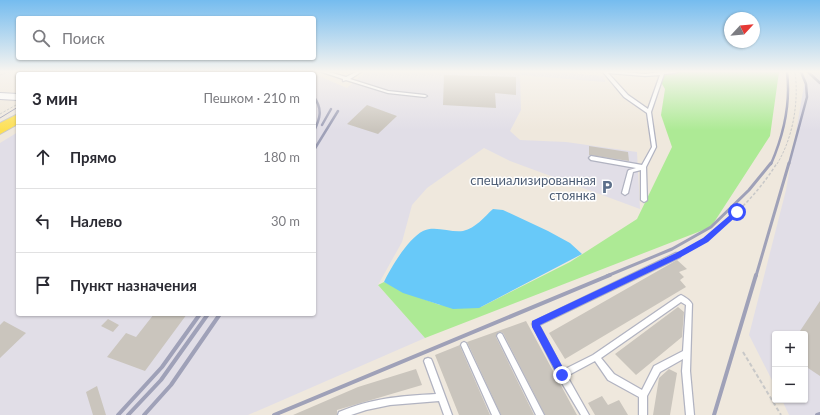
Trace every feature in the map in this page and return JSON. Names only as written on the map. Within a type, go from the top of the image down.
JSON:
[{"type":"main road","points":[[0,129],[16,119]]},
{"type":"street","points":[[0,96],[16,97]]},
{"type":"lane","points":[[386,91],[425,96]]},
{"type":"lane","points":[[622,91],[626,96],[649,112]]},
{"type":"lane","points":[[644,200],[643,167],[654,147],[649,112],[656,91]]},
{"type":"lane","points":[[591,158],[643,167]]},
{"type":"lane","points":[[625,193],[631,171],[643,167]]},
{"type":"lane","points":[[585,415],[535,324],[678,255]]},
{"type":"lane","points":[[562,375],[596,357],[681,298],[689,304],[686,371],[690,415]]},
{"type":"lane","points":[[500,336],[540,415]]},
{"type":"lane","points":[[464,345],[496,415]]},
{"type":"lane","points":[[643,415],[643,395],[657,369],[687,353]]},
{"type":"lane","points":[[596,357],[611,377],[643,395]]},
{"type":"lane","points":[[428,361],[448,415]]},
{"type":"lane","points":[[342,415],[356,408],[390,400],[441,397]]},
{"type":"path","points":[[678,255],[706,240],[737,212],[766,179],[780,157],[792,128],[797,91]]},
{"type":"path","points":[[0,114],[16,104]]},
{"type":"path","points":[[743,352],[781,415]]},
{"type":"shaded area","points":[[316,91],[520,91],[521,110],[510,131],[520,140],[566,142],[637,152],[640,209],[510,161],[484,148],[427,188],[412,205],[402,242],[378,285],[425,338],[248,415],[0,415],[0,143],[16,133],[16,316],[316,316]]},
{"type":"shaded area","points":[[803,91],[820,91],[820,415],[789,415],[783,403],[808,403],[808,331],[772,331],[772,380],[749,335],[786,190]]},
{"type":"green space","points":[[665,91],[776,91],[770,136],[711,227],[425,338],[378,285],[384,282],[440,305],[481,307],[570,262],[637,219],[672,147],[661,115]]},
{"type":"water","points":[[493,209],[503,210],[548,231],[570,243],[582,254],[479,308],[453,309],[403,293],[384,282],[395,261],[417,235],[428,229],[453,231],[468,230],[476,225]]},
{"type":"building","points":[[443,91],[516,91],[516,95],[495,93],[496,108],[443,105]]},
{"type":"building","points":[[367,105],[397,116],[378,134],[347,124]]},
{"type":"building","points":[[589,146],[628,152],[629,161],[589,155]]},
{"type":"building","points":[[677,260],[687,269],[679,272],[684,277],[680,280],[686,287],[565,359],[549,333]]},
{"type":"building","points":[[820,301],[820,376],[808,368],[808,331],[800,331]]},
{"type":"building","points":[[678,307],[684,312],[682,337],[636,375],[615,354]]},
{"type":"building","points":[[152,316],[186,316],[145,371],[107,357],[126,333],[136,337]]},
{"type":"building","points":[[108,319],[119,325],[113,332],[101,326]]},
{"type":"building","points":[[4,321],[26,333],[0,358],[0,325]]},
{"type":"building","points":[[526,321],[577,415],[545,415],[503,333],[499,332],[496,337],[534,415],[501,415],[467,342]]},
{"type":"building","points":[[460,345],[490,415],[459,415],[435,355]]},
{"type":"building","points":[[416,369],[422,385],[337,410],[337,415],[293,415],[358,387]]},
{"type":"building","points":[[669,369],[677,373],[670,415],[653,415],[659,378]]},
{"type":"building","points":[[97,386],[106,415],[93,415],[86,392]]},
{"type":"building","points":[[602,396],[608,405],[619,400],[628,415],[595,415],[588,403]]},
{"type":"tram line","points":[[0,118],[16,108]]},
{"type":"railway","points":[[771,164],[783,130],[788,91]]},
{"type":"railway","points":[[789,164],[807,97],[807,91]]},
{"type":"railway","points":[[316,100],[320,110],[316,126]]},
{"type":"railway","points":[[322,125],[331,109]]},
{"type":"railway","points":[[316,147],[338,111]]},
{"type":"railway","points":[[607,276],[672,249],[711,227],[749,190],[771,163]]},
{"type":"railway","points":[[756,276],[789,163]]},
{"type":"railway","points":[[274,415],[610,275]]},
{"type":"railway","points":[[714,415],[756,275]]},
{"type":"railway","points":[[118,415],[162,367],[199,316]]},
{"type":"railway","points":[[128,415],[161,380],[207,316]]},
{"type":"railway","points":[[144,415],[171,385],[219,316]]},
{"type":"place","name":"специализированная стоянка","points":[[607,187]]},
{"type":"route","points":[[562,375],[535,324],[706,240],[737,212]]}]
